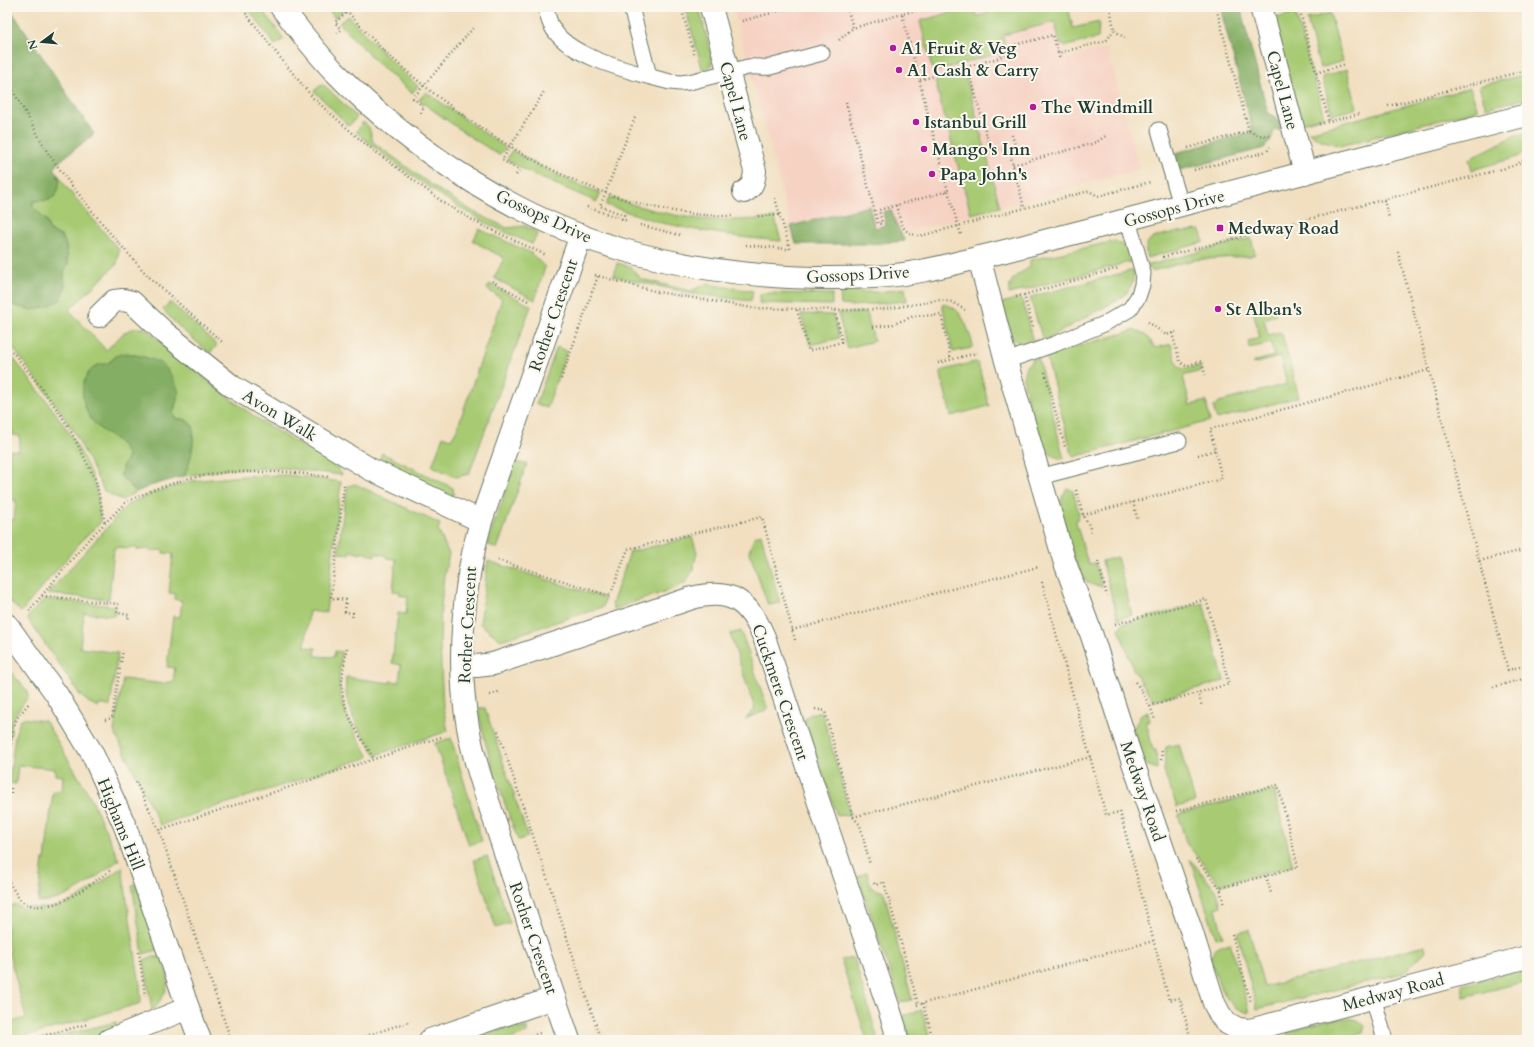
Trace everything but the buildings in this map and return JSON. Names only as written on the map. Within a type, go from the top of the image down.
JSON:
[{"type":"street","name":"Gossops Drive","points":[[281,7],[304,37],[332,69],[398,129],[435,156],[499,196],[538,217],[581,236],[637,254],[671,262],[739,274],[875,277],[911,273],[1128,220],[1527,115]]},
{"type":"street","name":"Capel Lane","points":[[711,7],[754,171],[754,180],[750,188],[744,192]]},
{"type":"street","name":"Capel Lane","points":[[1260,7],[1305,173]]},
{"type":"street","name":"Rother Crescent","points":[[570,1040],[554,998],[488,800],[467,717],[463,686],[463,665],[467,588],[472,551],[481,521],[581,236]]},
{"type":"street","name":"Medway Road","points":[[979,257],[1006,361],[1064,560],[1092,636],[1128,748],[1191,930],[1214,1003],[1220,1015],[1227,1022],[1238,1028],[1250,1030],[1527,956]]},
{"type":"street","name":"Avon Walk","points":[[99,316],[114,301],[123,300],[132,302],[164,332],[233,387],[370,469],[481,521]]},
{"type":"street","name":"Cuckmere Crescent","points":[[463,665],[477,666],[493,664],[708,594],[723,594],[736,600],[749,609],[758,622],[764,638],[890,1012],[897,1040]]},
{"type":"street","name":"Highams Hill","points":[[10,628],[49,683],[92,753],[125,826],[200,1040]]},
{"type":"street","points":[[430,1040],[554,998]]},
{"type":"street","points":[[109,1040],[188,1008]]},
{"type":"lane","points":[[546,7],[551,25],[557,34],[578,51],[599,61],[670,82],[680,83],[754,66],[764,68],[770,67],[822,53]]},
{"type":"lane","points":[[631,7],[649,76]]},
{"type":"lane","points":[[1159,130],[1181,206]]},
{"type":"lane","points":[[1006,361],[1039,350],[1104,324],[1130,309],[1138,297],[1142,285],[1143,273],[1128,220]]},
{"type":"lane","points":[[1039,477],[1179,441]]},
{"type":"lane","points":[[1373,997],[1383,1034]]},
{"type":"path","points":[[241,7],[278,57],[313,98],[364,143],[444,203],[488,228],[527,247],[598,276],[658,292],[752,308],[797,310],[885,309],[938,300],[952,302],[965,310],[1513,166],[1527,159]]},
{"type":"path","points":[[344,7],[394,61],[423,86],[510,147],[540,164],[580,183],[656,208],[681,213],[714,216],[737,216]]},
{"type":"path","points":[[333,29],[337,34],[341,30],[335,22],[354,7]]},
{"type":"path","points":[[681,7],[701,79]]},
{"type":"path","points":[[716,28],[794,7]]},
{"type":"path","points":[[847,7],[853,28],[928,7]]},
{"type":"path","points":[[1110,7],[1114,30],[1126,39]]},
{"type":"path","points":[[1216,7],[1249,131]]},
{"type":"path","points":[[1299,7],[1329,122]]},
{"type":"path","points":[[902,14],[948,191],[957,218]]},
{"type":"path","points":[[421,113],[424,107],[413,98],[474,28]]},
{"type":"path","points":[[1058,53],[1106,41],[1114,30]]},
{"type":"path","points":[[920,80],[1003,56],[1007,53],[1011,46],[1053,35],[1060,60]]},
{"type":"path","points":[[1316,72],[1346,64]]},
{"type":"path","points":[[968,67],[990,148],[1008,150],[1016,148],[1012,135]]},
{"type":"path","points":[[1388,106],[1527,70]]},
{"type":"path","points":[[7,80],[48,153],[110,233],[147,275],[226,345]]},
{"type":"path","points":[[516,175],[519,170],[502,160],[545,90]]},
{"type":"path","points":[[846,102],[878,224],[882,222],[878,210],[948,191]]},
{"type":"path","points":[[416,109],[427,117]]},
{"type":"path","points":[[622,219],[624,215],[600,206],[636,115]]},
{"type":"path","points":[[1166,153],[1249,131],[1266,136],[1272,135]]},
{"type":"path","points":[[1013,165],[1091,144],[1107,135]]},
{"type":"path","points":[[896,205],[902,225],[906,232],[915,236],[924,236],[1024,207],[1008,150]]},
{"type":"path","points":[[510,172],[522,178]]},
{"type":"path","points":[[1384,199],[1389,218]]},
{"type":"path","points":[[582,205],[629,222]]},
{"type":"path","points":[[753,216],[780,215],[787,242]]},
{"type":"path","points":[[635,224],[684,235]]},
{"type":"path","points":[[745,245],[790,249]]},
{"type":"path","points":[[1398,252],[1508,670],[1527,665]]},
{"type":"path","points":[[492,281],[554,314]]},
{"type":"path","points":[[1024,295],[1070,469],[1083,515],[1089,525],[1091,533]]},
{"type":"path","points":[[1130,309],[1166,335],[1176,332]]},
{"type":"path","points":[[797,310],[808,351],[842,342],[835,310]]},
{"type":"path","points":[[873,327],[891,325],[914,316],[941,315],[951,360]]},
{"type":"path","points":[[1172,333],[1180,362],[1186,366],[1202,362],[1205,375]]},
{"type":"path","points":[[7,345],[43,390],[67,424],[82,451],[96,480],[105,523]]},
{"type":"path","points":[[975,346],[980,361]]},
{"type":"path","points":[[938,363],[978,353]]},
{"type":"path","points":[[1083,515],[1222,479],[1210,429],[1429,370]]},
{"type":"path","points":[[1179,441],[1184,458],[1215,450]]},
{"type":"path","points":[[352,619],[353,613],[345,612],[346,600],[331,598],[341,506],[345,479],[370,469]]},
{"type":"path","points":[[10,628],[42,596],[88,540],[126,502],[155,489],[190,478],[227,472],[288,472],[331,477]]},
{"type":"path","points":[[1133,502],[1138,521]]},
{"type":"path","points":[[472,551],[610,596],[628,549],[762,517],[796,644]]},
{"type":"path","points":[[1480,561],[1527,549]]},
{"type":"path","points":[[764,638],[1038,567],[1106,815],[1120,812],[1169,1000],[1180,998],[1191,1040]]},
{"type":"path","points":[[42,596],[118,604],[117,613],[128,615],[128,620]]},
{"type":"path","points":[[1115,624],[1206,599],[1228,684],[1150,706]]},
{"type":"path","points":[[347,648],[342,685],[343,696],[346,708],[359,735],[374,759]]},
{"type":"path","points":[[105,720],[112,718],[123,650]]},
{"type":"path","points":[[1493,687],[1527,678]]},
{"type":"path","points":[[7,776],[14,728],[17,718],[49,683]]},
{"type":"path","points":[[159,830],[374,759],[467,717],[488,702],[486,696],[508,689]]},
{"type":"path","points":[[1198,692],[1202,707]]},
{"type":"path","points":[[814,708],[825,711],[854,817],[860,825],[871,870]]},
{"type":"path","points":[[495,724],[601,1040]]},
{"type":"path","points":[[7,741],[13,736]]},
{"type":"path","points":[[826,824],[1091,757]]},
{"type":"path","points":[[1174,811],[1278,785],[1298,867],[1220,888]]},
{"type":"path","points":[[7,788],[11,788],[11,795]]},
{"type":"path","points":[[7,879],[22,902],[32,905],[44,905],[58,903],[70,897],[114,868]]},
{"type":"path","points":[[1266,876],[1271,893]]},
{"type":"path","points":[[873,877],[875,884],[884,882],[918,1004]]},
{"type":"path","points":[[1232,934],[1253,1009],[1250,1030]]},
{"type":"path","points":[[890,1012],[1153,940]]},
{"type":"path","points":[[923,1003],[933,1040]]},
{"type":"path","points":[[1350,1040],[1368,1035],[1383,1034]]},
{"type":"shaded area","points":[[733,7],[1056,7],[1068,58],[1107,48],[1140,169],[901,233],[905,241],[868,244],[796,244]]},
{"type":"green space","points":[[7,7],[9,7],[94,134],[60,161],[54,169],[60,180],[55,196],[49,200],[33,201],[33,207],[46,220],[50,231],[61,236],[65,242],[68,264],[64,272],[65,287],[60,300],[49,306],[33,310],[7,304]]},
{"type":"green space","points":[[247,7],[260,7],[284,39],[275,45]]},
{"type":"green space","points":[[326,7],[340,7],[343,11],[335,18]]},
{"type":"green space","points":[[685,7],[699,7],[712,59],[711,65],[703,71]]},
{"type":"green space","points":[[970,7],[978,16],[989,13],[991,7],[1068,7],[1073,28],[1099,22],[1098,38],[1067,46],[1060,44],[1055,22],[1003,35],[1006,51],[933,72],[920,21]]},
{"type":"green space","points":[[1220,7],[1240,7],[1268,113],[1280,120],[1282,129],[1274,131],[1271,140],[1264,148],[1180,170],[1175,153],[1253,132]]},
{"type":"green space","points":[[1295,12],[1324,117],[1301,123],[1274,19]]},
{"type":"green space","points":[[1330,13],[1343,61],[1320,68],[1307,19]]},
{"type":"green space","points":[[348,16],[393,63],[418,86],[412,93],[377,63],[339,23]]},
{"type":"green space","points":[[1347,69],[1357,108],[1332,115],[1322,77]]},
{"type":"green space","points":[[965,73],[1000,207],[971,214],[935,81]]},
{"type":"green space","points":[[1527,74],[1527,98],[1486,108],[1479,86]]},
{"type":"green space","points":[[321,85],[325,86],[357,117],[349,126],[314,91]]},
{"type":"green space","points":[[1470,88],[1478,110],[1340,146],[1318,139],[1309,132]]},
{"type":"green space","points":[[426,92],[506,148],[499,155],[469,136],[419,100]]},
{"type":"green space","points":[[363,122],[369,127],[373,142],[434,187],[474,212],[507,228],[525,226],[538,233],[532,244],[478,218],[412,175],[356,132]]},
{"type":"green space","points":[[1527,132],[1527,152],[1517,157],[1472,170],[1469,159],[1516,135]]},
{"type":"green space","points":[[512,150],[555,174],[601,193],[597,202],[534,175],[507,160]]},
{"type":"green space","points":[[54,168],[67,188],[119,250],[117,264],[69,310],[106,350],[127,331],[145,328],[214,386],[259,420],[338,468],[342,475],[285,468],[226,469],[184,476],[192,452],[193,426],[186,420],[175,418],[173,413],[179,392],[117,355],[108,363],[94,423],[123,446],[128,457],[122,467],[121,476],[136,492],[122,500],[104,491],[76,435],[56,405],[7,340],[7,304],[13,305],[65,287],[64,272],[68,264],[65,242],[61,236],[50,231],[46,220],[33,207],[33,201],[49,200]]},
{"type":"green space","points":[[609,197],[648,209],[689,218],[738,220],[775,218],[781,241],[739,237],[662,223],[606,205]]},
{"type":"green space","points":[[869,206],[875,228],[886,225],[883,212],[891,210],[896,224],[905,241],[868,244],[796,244],[791,226]]},
{"type":"green space","points":[[479,229],[531,253],[545,267],[535,300],[494,278],[504,258],[473,241]]},
{"type":"green space","points":[[1200,230],[1204,242],[1147,258],[1146,246],[1148,242],[1157,236]]},
{"type":"green space","points":[[1251,238],[1255,254],[1250,256],[1193,260],[1152,271],[1146,266]]},
{"type":"green space","points":[[1115,241],[1126,249],[1133,261],[1009,294],[1009,288],[1012,280],[1030,267],[1030,260]]},
{"type":"green space","points":[[617,263],[631,267],[641,279],[691,291],[706,284],[753,291],[751,301],[693,294],[614,276]]},
{"type":"green space","points":[[1134,270],[1132,285],[1123,297],[1043,341],[1030,297]]},
{"type":"green space","points":[[490,284],[531,306],[469,474],[456,477],[432,466],[443,436],[451,439],[457,429],[502,299],[487,289]]},
{"type":"green space","points":[[905,288],[907,301],[852,306],[841,305],[840,292],[879,292]]},
{"type":"green space","points":[[764,293],[832,294],[832,305],[759,303],[760,295]]},
{"type":"green space","points":[[1019,298],[1023,302],[1033,342],[1024,344],[1015,341],[1010,333],[1002,303]]},
{"type":"green space","points":[[170,302],[217,345],[210,353],[180,328],[163,310]]},
{"type":"green space","points":[[942,304],[949,305],[955,309],[963,319],[973,345],[971,348],[953,352]]},
{"type":"green space","points":[[1272,306],[1276,315],[1264,319],[1268,335],[1280,332],[1282,334],[1299,397],[1217,419],[1213,407],[1219,402],[1287,384],[1280,357],[1253,364],[1253,362],[1274,356],[1271,343],[1249,348],[1248,341],[1260,338],[1253,311]]},
{"type":"green space","points":[[838,313],[867,313],[874,341],[847,348]]},
{"type":"green space","points":[[801,314],[833,315],[839,338],[810,345]]},
{"type":"green space","points":[[1135,330],[1145,335],[1155,348],[1171,344],[1177,364],[1182,369],[1199,366],[1201,371],[1183,376],[1190,405],[1206,401],[1210,421],[1073,457],[1046,355]]},
{"type":"green space","points":[[557,347],[567,351],[547,408],[536,404]]},
{"type":"green space","points":[[7,350],[55,412],[76,445],[95,485],[101,522],[84,538],[21,612],[7,599],[7,520],[14,520],[16,500],[7,499],[10,450],[19,451],[20,436],[12,435],[13,430],[7,429],[11,390],[7,389]]},
{"type":"green space","points":[[127,353],[154,360],[165,367],[170,373],[179,392],[173,413],[175,418],[186,420],[193,426],[192,451],[184,476],[150,486],[136,492],[121,476],[122,467],[128,457],[126,451],[123,446],[94,423],[89,416],[83,401],[83,385],[90,371],[100,364],[106,364],[118,355]]},
{"type":"green space","points":[[1038,357],[1064,459],[1050,454],[1043,446],[1027,398],[1024,372],[1028,364]]},
{"type":"green space","points":[[975,362],[978,363],[989,406],[951,416],[940,371]]},
{"type":"green space","points":[[382,453],[453,488],[454,495],[440,492],[378,463]]},
{"type":"green space","points":[[515,464],[527,464],[497,549],[487,544]]},
{"type":"green space","points":[[289,475],[341,482],[326,613],[309,611],[305,647],[316,648],[315,656],[334,657],[335,651],[342,652],[339,679],[341,700],[349,720],[369,757],[160,825],[114,731],[123,679],[165,684],[166,682],[173,682],[175,668],[167,667],[173,616],[180,617],[182,601],[174,599],[175,594],[169,593],[173,554],[163,553],[163,550],[137,550],[137,547],[124,549],[124,547],[114,548],[109,599],[47,594],[128,504],[156,492],[192,481],[243,476]]},
{"type":"green space","points":[[355,484],[440,524],[438,530],[449,554],[444,576],[441,606],[440,643],[443,707],[448,731],[376,755],[364,738],[350,709],[347,698],[346,677],[390,683],[390,681],[399,682],[401,665],[392,663],[398,613],[406,614],[408,597],[400,595],[400,592],[393,591],[396,559],[387,558],[387,556],[376,553],[374,556],[362,552],[361,554],[350,551],[350,554],[338,553],[348,486]]},
{"type":"green space","points":[[1067,488],[1073,491],[1079,514],[1076,522],[1088,564],[1095,563],[1102,586],[1093,585],[1085,580],[1074,556],[1061,511],[1062,500]]},
{"type":"green space","points":[[761,534],[780,603],[768,605],[749,551],[755,536]]},
{"type":"green space","points":[[692,537],[697,552],[693,570],[686,582],[670,590],[614,609],[612,604],[630,552]]},
{"type":"green space","points":[[1117,557],[1132,615],[1118,619],[1102,561]]},
{"type":"green space","points":[[488,561],[605,598],[603,607],[501,640],[480,624]]},
{"type":"green space","points":[[44,599],[115,606],[114,616],[84,613],[80,648],[118,653],[110,706],[99,704],[98,707],[88,702],[80,695],[27,618]]},
{"type":"green space","points":[[1203,603],[1224,681],[1153,699],[1134,671],[1119,629],[1122,624]]},
{"type":"green space","points":[[741,631],[768,710],[745,719],[755,709],[730,634]]},
{"type":"green space","points":[[7,667],[28,692],[28,697],[15,715],[11,725],[11,734],[7,738]]},
{"type":"green space","points":[[478,708],[485,708],[528,837],[518,840],[500,791],[485,742]]},
{"type":"green space","points":[[822,712],[850,814],[837,816],[805,720],[810,714]]},
{"type":"green space","points":[[1148,712],[1150,721],[1146,722],[1153,750],[1156,750],[1157,769],[1144,764],[1133,729],[1141,715]]},
{"type":"green space","points":[[23,718],[45,721],[90,796],[119,860],[81,888],[60,898],[49,901],[38,902],[43,860],[45,860],[53,791],[62,791],[63,776],[55,775],[55,769],[18,765],[16,784],[9,783],[15,735],[20,720]]},
{"type":"green space","points":[[451,738],[482,841],[469,845],[435,743]]},
{"type":"green space","points":[[1179,744],[1195,802],[1177,807],[1164,772],[1166,747]]},
{"type":"green space","points":[[1274,790],[1293,866],[1220,885],[1186,843],[1178,814]]},
{"type":"green space","points":[[487,856],[510,923],[496,928],[474,860]]},
{"type":"green space","points":[[1190,859],[1217,892],[1221,906],[1216,908],[1223,937],[1216,938]]},
{"type":"green space","points":[[122,867],[140,985],[141,1003],[13,1040],[7,1040],[7,1023],[26,1018],[9,953],[10,949],[7,946],[7,904],[12,906],[14,904],[24,909],[26,907],[47,908],[60,906],[84,894]]},
{"type":"green space","points":[[867,872],[871,888],[884,892],[912,1000],[900,1002],[858,877]]},
{"type":"green space","points":[[136,884],[158,950],[143,954],[132,885]]},
{"type":"green space","points":[[1249,930],[1264,987],[1425,945],[1426,951],[1403,973],[1257,1009],[1237,933]]},
{"type":"green space","points":[[1230,943],[1249,1008],[1249,1013],[1240,1010],[1233,1005],[1222,991],[1210,957],[1217,947]]},
{"type":"green space","points":[[151,957],[162,957],[168,980],[162,997],[152,1011],[144,960]]},
{"type":"green space","points":[[854,958],[878,1040],[867,1040],[841,960]]},
{"type":"green space","points":[[1527,968],[1527,981],[1464,997],[1462,985]]},
{"type":"green space","points":[[922,1010],[930,1040],[911,1040],[903,1016]]},
{"type":"green space","points":[[1346,1018],[1358,1020],[1365,1026],[1363,1033],[1335,1040],[1289,1040],[1287,1032],[1327,1020]]},
{"type":"green space","points":[[116,1022],[117,1026],[85,1040],[42,1040]]},
{"type":"green space","points":[[517,1025],[518,1029],[527,1027],[527,1033],[507,1040],[470,1040]]},
{"type":"place","name":"A1 Fruit & Veg","points":[[893,48]]},
{"type":"place","name":"A1 Cash & Carry","points":[[899,70]]},
{"type":"place","name":"The Windmill","points":[[1033,107]]},
{"type":"place","name":"Istanbul Grill","points":[[916,122]]},
{"type":"place","name":"Mango's Inn","points":[[924,149]]},
{"type":"place","name":"Papa John's","points":[[932,174]]},
{"type":"place","name":"Medway Road","points":[[1220,228]]},
{"type":"place","name":"St Alban's","points":[[1218,309]]}]
